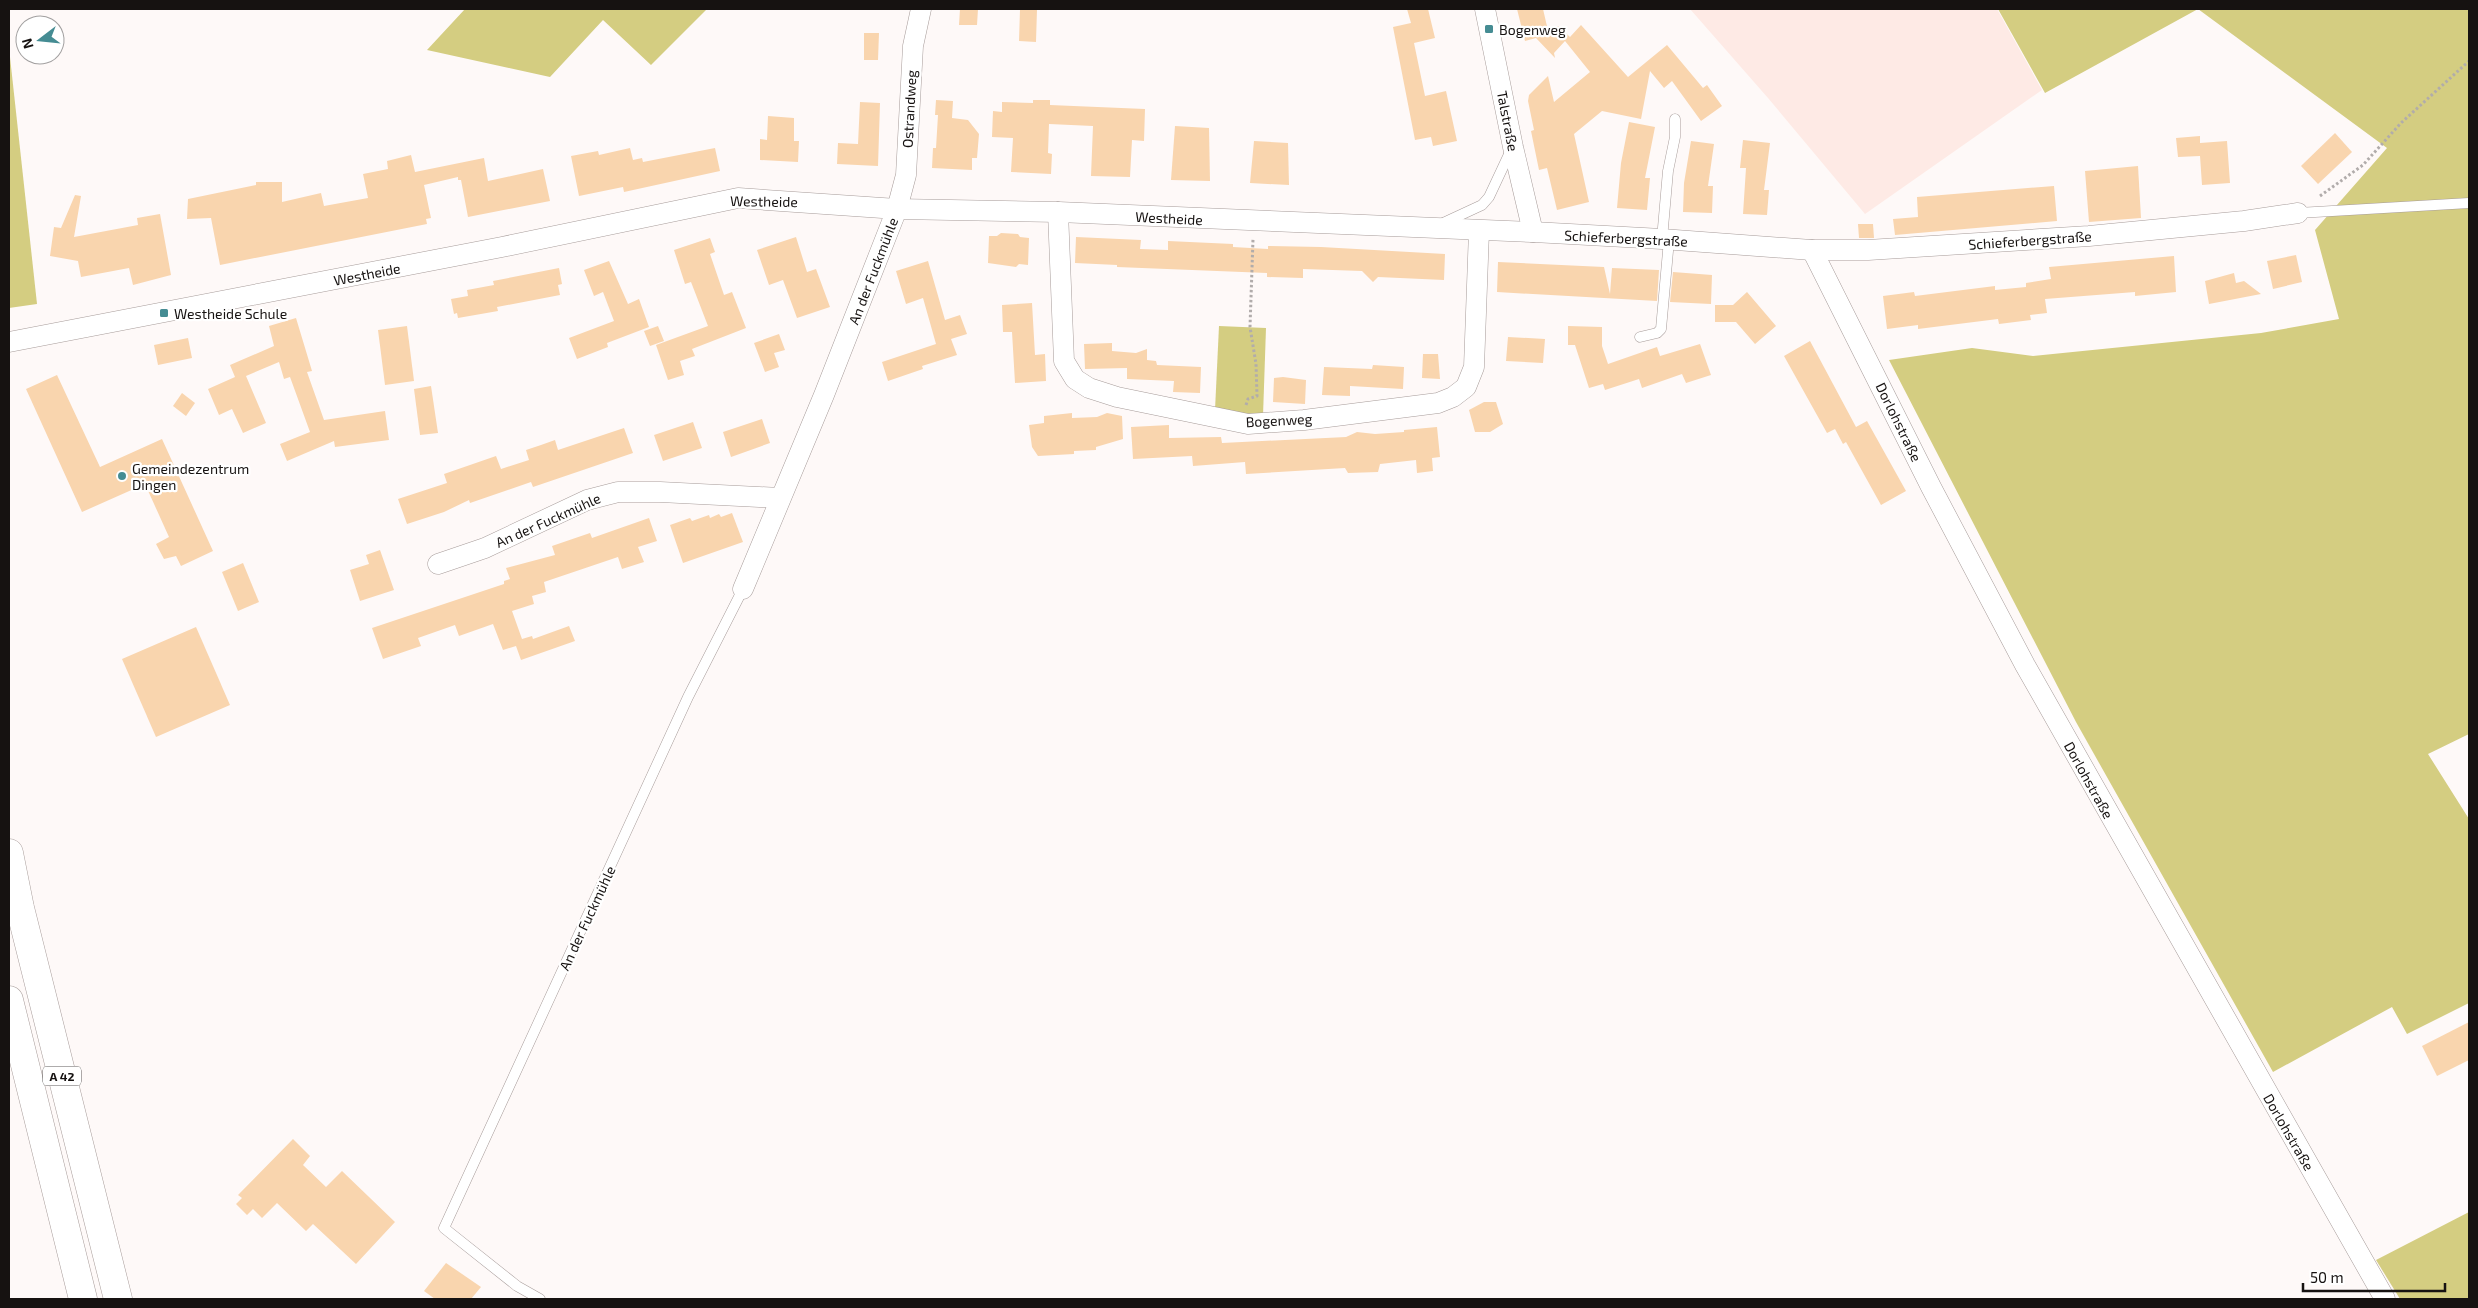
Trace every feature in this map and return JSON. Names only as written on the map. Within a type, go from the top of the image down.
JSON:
[{"type":"highway","name":"A 42","points":[[9,853],[20,908],[118,1299]]},
{"type":"highway","name":"A 42","points":[[9,1000],[83,1299]]},
{"type":"street","name":"Ostrandweg","points":[[897,209],[906,175],[912,46],[921,9]]},
{"type":"street","name":"Talstraße","points":[[1485,9],[1513,147],[1533,232]]},
{"type":"street","name":"Westheide","points":[[9,342],[502,247],[738,198],[897,209],[1058,212],[1254,222],[1533,232]]},
{"type":"street","name":"An der Fuckmühle","points":[[743,589],[828,386],[897,209]]},
{"type":"street","name":"Bogenweg","points":[[1058,212],[1064,361],[1075,379],[1089,388],[1117,397],[1248,424],[1304,420],[1438,403],[1459,393],[1470,379],[1474,367],[1479,231]]},
{"type":"street","name":"Schieferbergstraße","points":[[1533,232],[1666,239],[1812,250],[1868,250],[2089,236],[2244,221],[2298,213]]},
{"type":"street","name":"Dorlohstraße","points":[[1812,250],[1931,487],[2025,665],[2385,1299]]},
{"type":"street","name":"An der Fuckmühle","points":[[438,564],[485,548],[587,500],[618,492],[780,498]]},
{"type":"lane","points":[[1640,337],[1657,333],[1661,329],[1668,171],[1675,137],[1674,119]]},
{"type":"lane","points":[[1430,229],[1482,206],[1490,197],[1513,147]]},
{"type":"lane","points":[[2298,213],[2469,203]]},
{"type":"lane","name":"An der Fuckmühle","points":[[540,1299],[517,1286],[444,1228],[688,697],[743,589]]},
{"type":"path","points":[[2298,213],[2363,165],[2401,123],[2469,61]]},
{"type":"path","points":[[1248,399],[1257,396],[1256,364],[1250,327],[1254,222]]},
{"type":"shaded area","points":[[465,9],[707,9],[651,65],[603,20],[550,77],[427,50]]},
{"type":"shaded area","points":[[1690,9],[1997,9],[2042,90],[1865,214],[1768,98]]},
{"type":"shaded area","points":[[1998,9],[2198,9],[2045,93]]},
{"type":"shaded area","points":[[2198,9],[2469,9],[2469,734],[2428,754],[2469,819],[2469,1003],[2407,1034],[2392,1007],[2273,1072],[2076,722],[1889,360],[1972,348],[2033,356],[2261,333],[2339,319],[2315,230],[2387,148]]},
{"type":"shaded area","points":[[9,48],[37,304],[9,308]]},
{"type":"shaded area","points":[[1219,326],[1266,328],[1263,416],[1215,410]]},
{"type":"shaded area","points":[[2469,1212],[2469,1299],[2400,1299],[2376,1260]]},
{"type":"building","points":[[960,9],[978,9],[977,25],[959,25]]},
{"type":"building","points":[[1020,9],[1037,9],[1036,42],[1019,41]]},
{"type":"building","points":[[1407,9],[1428,9],[1435,38],[1414,43],[1425,96],[1446,91],[1457,141],[1433,146],[1431,137],[1415,140],[1393,27],[1411,23]]},
{"type":"building","points":[[1517,9],[1543,9],[1549,35],[1558,26],[1570,37],[1581,25],[1628,77],[1667,45],[1703,88],[1707,85],[1722,106],[1701,121],[1672,81],[1664,88],[1650,71],[1641,119],[1602,111],[1574,134],[1589,202],[1557,210],[1547,168],[1539,170],[1531,131],[1534,130],[1528,101],[1529,95],[1548,76],[1554,102],[1590,72],[1565,41],[1554,53],[1555,58],[1536,38],[1525,41]]},
{"type":"building","points":[[864,33],[879,33],[878,60],[864,60]]},
{"type":"building","points":[[936,100],[953,101],[952,118],[968,120],[979,134],[977,158],[972,158],[972,170],[932,168],[933,148],[936,148],[938,115],[935,115]]},
{"type":"building","points":[[1033,100],[1050,100],[1050,105],[1145,109],[1144,141],[1132,140],[1130,177],[1091,176],[1093,126],[1049,124],[1048,153],[1052,154],[1051,174],[1011,172],[1013,138],[992,137],[993,111],[1002,112],[1002,102],[1033,103]]},
{"type":"building","points":[[860,102],[880,103],[878,166],[837,164],[838,143],[858,144]]},
{"type":"building","points":[[768,116],[794,118],[794,141],[799,141],[798,162],[760,160],[760,139],[767,140]]},
{"type":"building","points":[[1629,122],[1655,127],[1645,178],[1650,178],[1647,210],[1617,208],[1621,163]]},
{"type":"building","points":[[1175,126],[1209,128],[1210,181],[1171,180]]},
{"type":"building","points":[[2335,133],[2352,152],[2318,184],[2301,166]]},
{"type":"building","points":[[2200,136],[2200,143],[2227,141],[2230,183],[2202,185],[2200,156],[2178,157],[2176,138]]},
{"type":"building","points":[[1743,140],[1770,143],[1764,190],[1769,190],[1767,215],[1743,214],[1746,168],[1740,168]]},
{"type":"building","points":[[1254,141],[1288,143],[1289,185],[1250,183]]},
{"type":"building","points":[[1691,141],[1714,144],[1708,186],[1713,186],[1712,213],[1683,212],[1684,183]]},
{"type":"building","points":[[630,148],[633,160],[642,158],[643,162],[715,148],[720,171],[624,192],[623,187],[579,196],[571,156],[598,151],[599,155]]},
{"type":"building","points":[[411,155],[415,172],[484,158],[488,181],[543,169],[550,201],[468,217],[461,180],[458,180],[458,177],[424,185],[431,218],[426,219],[427,224],[220,265],[211,218],[187,219],[188,199],[256,185],[256,182],[282,182],[282,202],[321,193],[324,206],[368,198],[363,174],[388,169],[387,161]]},
{"type":"building","points":[[2138,166],[2141,218],[2089,222],[2085,171]]},
{"type":"building","points":[[2054,186],[2057,221],[1895,235],[1893,219],[1918,217],[1917,197]]},
{"type":"building","points":[[75,195],[81,196],[74,237],[138,225],[137,218],[160,214],[171,275],[133,285],[129,268],[81,277],[78,261],[50,256],[54,227],[61,228]]},
{"type":"building","points":[[1858,224],[1873,224],[1874,238],[1859,238]]},
{"type":"building","points":[[1001,233],[1018,234],[1020,237],[1029,238],[1028,265],[1019,264],[1016,267],[988,263],[989,236],[997,236]]},
{"type":"building","points":[[796,237],[807,272],[816,269],[830,307],[797,318],[783,280],[769,285],[757,250]]},
{"type":"building","points":[[1076,237],[1141,240],[1140,249],[1168,250],[1168,241],[1233,244],[1233,247],[1268,249],[1268,246],[1321,247],[1445,254],[1444,280],[1378,277],[1373,282],[1362,271],[1303,269],[1303,278],[1267,277],[1267,273],[1117,267],[1117,265],[1075,263]]},
{"type":"building","points":[[710,238],[715,252],[710,254],[724,295],[732,292],[746,328],[692,349],[695,356],[680,361],[684,375],[668,380],[656,345],[708,326],[691,282],[685,284],[674,250]]},
{"type":"building","points":[[2296,255],[2302,282],[2273,289],[2267,261]]},
{"type":"building","points":[[2174,256],[2176,292],[2135,296],[2135,292],[2045,299],[2047,313],[2030,315],[2031,320],[1999,324],[1998,319],[1918,329],[1918,325],[1887,329],[1883,296],[1914,292],[1915,296],[1995,286],[1995,290],[2026,287],[2026,283],[2051,279],[2049,267]]},
{"type":"building","points":[[609,261],[628,304],[639,299],[649,327],[607,343],[608,347],[577,359],[569,338],[614,321],[603,292],[594,296],[584,270]]},
{"type":"building","points":[[928,261],[945,320],[960,315],[967,334],[951,339],[957,355],[922,366],[923,369],[888,381],[882,362],[936,344],[923,298],[906,304],[896,271]]},
{"type":"building","points":[[1498,262],[1604,267],[1610,294],[1612,268],[1659,270],[1657,301],[1497,292]]},
{"type":"building","points":[[559,268],[562,284],[558,285],[560,295],[497,307],[498,311],[458,318],[457,313],[454,314],[451,299],[468,296],[467,290],[494,285],[493,281]]},
{"type":"building","points":[[1673,272],[1712,275],[1711,304],[1670,302]]},
{"type":"building","points":[[2234,273],[2236,283],[2244,281],[2261,294],[2209,304],[2205,281]]},
{"type":"building","points":[[1747,292],[1776,326],[1755,344],[1736,322],[1715,322],[1715,305],[1733,305]]},
{"type":"building","points":[[1032,303],[1035,355],[1045,354],[1046,381],[1015,383],[1012,332],[1003,332],[1002,305]]},
{"type":"building","points":[[296,318],[312,371],[307,372],[324,420],[385,411],[389,440],[335,447],[334,441],[287,461],[280,444],[310,432],[290,377],[284,379],[279,362],[246,376],[266,423],[243,433],[232,409],[219,415],[208,389],[235,377],[230,365],[274,346],[269,326]]},
{"type":"building","points":[[407,326],[414,381],[385,385],[378,330]]},
{"type":"building","points":[[658,326],[664,341],[650,346],[644,331]]},
{"type":"building","points":[[1568,326],[1602,327],[1602,346],[1608,364],[1657,347],[1660,356],[1700,344],[1711,375],[1686,383],[1682,374],[1642,388],[1639,379],[1605,390],[1603,384],[1589,388],[1575,345],[1568,345]]},
{"type":"building","points":[[779,334],[785,350],[774,353],[779,367],[765,372],[754,343]]},
{"type":"building","points":[[1508,337],[1545,339],[1543,363],[1506,361]]},
{"type":"building","points":[[188,338],[192,358],[158,365],[154,345]]},
{"type":"building","points":[[1810,341],[1856,427],[1867,421],[1906,491],[1881,505],[1846,442],[1843,444],[1835,429],[1827,433],[1784,356]]},
{"type":"building","points":[[1112,343],[1112,351],[1136,353],[1147,349],[1147,360],[1156,361],[1157,365],[1201,367],[1200,393],[1173,392],[1174,381],[1127,379],[1127,368],[1085,369],[1084,344]]},
{"type":"building","points":[[1423,354],[1438,354],[1440,379],[1422,378]]},
{"type":"building","points":[[1373,365],[1404,367],[1403,389],[1350,386],[1350,396],[1322,395],[1324,367],[1372,369]]},
{"type":"building","name":"Gemeindezentrum Dingen","points":[[57,375],[100,467],[162,439],[213,551],[181,566],[176,556],[164,559],[156,544],[169,537],[145,484],[82,512],[26,389]]},
{"type":"building","points":[[1283,377],[1306,380],[1305,404],[1273,402],[1274,378]]},
{"type":"building","points":[[431,386],[438,433],[420,435],[414,389]]},
{"type":"building","points":[[182,393],[195,403],[186,416],[173,406]]},
{"type":"building","points":[[1484,402],[1496,402],[1503,424],[1490,432],[1475,432],[1469,410]]},
{"type":"building","points":[[1072,413],[1072,418],[1097,417],[1107,413],[1122,416],[1123,439],[1096,447],[1096,450],[1074,451],[1074,454],[1038,456],[1032,447],[1029,425],[1044,423],[1044,416]]},
{"type":"building","points":[[762,419],[770,443],[731,457],[723,432]]},
{"type":"building","points":[[693,422],[702,448],[663,461],[654,435]]},
{"type":"building","points":[[1169,425],[1169,438],[1221,437],[1222,443],[1346,437],[1357,432],[1375,434],[1437,427],[1440,457],[1432,458],[1433,471],[1417,473],[1416,460],[1380,464],[1378,472],[1348,473],[1345,468],[1246,474],[1245,462],[1193,466],[1192,456],[1133,459],[1131,427]]},
{"type":"building","points":[[624,428],[633,453],[533,487],[531,482],[470,503],[469,500],[444,512],[407,524],[398,499],[447,483],[444,474],[496,456],[501,469],[529,460],[526,450],[555,440],[558,450]]},
{"type":"building","points":[[732,513],[743,542],[683,563],[670,525],[690,518],[692,521],[709,515],[710,518],[719,514],[721,517]]},
{"type":"building","points":[[649,518],[657,541],[638,547],[644,562],[622,569],[618,557],[544,582],[546,592],[532,596],[534,604],[512,611],[522,639],[532,636],[533,639],[569,626],[575,641],[521,660],[516,646],[503,650],[493,624],[459,636],[455,625],[418,638],[421,646],[383,659],[372,628],[504,584],[504,581],[510,579],[506,568],[555,555],[552,546],[590,533],[592,538]]},
{"type":"building","points":[[380,550],[394,590],[360,601],[350,570],[369,564],[366,555]]},
{"type":"building","points":[[243,563],[259,602],[238,611],[222,572]]},
{"type":"building","points":[[196,627],[230,705],[156,737],[122,659]]},
{"type":"building","points":[[2469,1022],[2469,1060],[2437,1076],[2422,1046]]},
{"type":"building","points":[[293,1139],[310,1156],[303,1165],[326,1187],[342,1171],[395,1222],[356,1264],[313,1224],[306,1231],[277,1203],[262,1218],[253,1209],[247,1215],[236,1204],[242,1198],[238,1195]]},
{"type":"building","points":[[446,1263],[481,1287],[471,1299],[435,1299],[424,1291]]},
{"type":"place","name":"Bogenweg","points":[[1489,29]]},
{"type":"place","name":"Westheide Schule","points":[[164,313]]},
{"type":"place","name":"Gemeindezentrum Dingen","points":[[122,476]]}]
